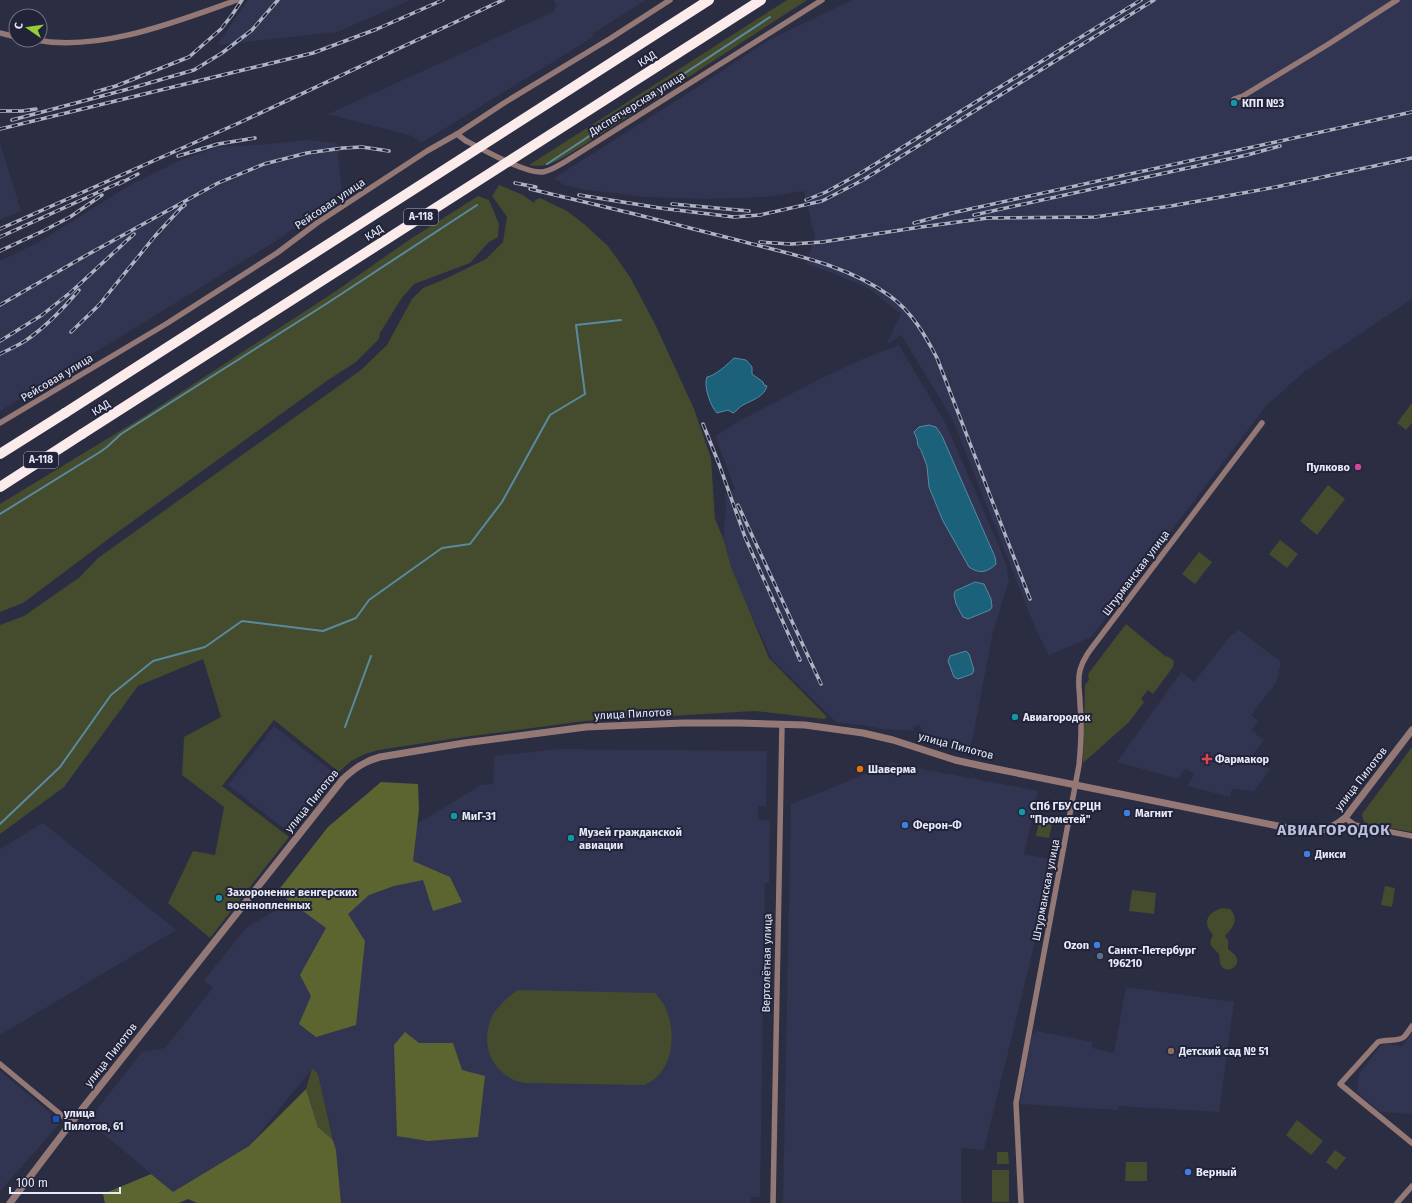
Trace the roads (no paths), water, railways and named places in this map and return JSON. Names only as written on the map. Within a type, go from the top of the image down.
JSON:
[{"type":"highway","name":"КАД","points":[[0,454],[709,0]]},
{"type":"highway","name":"КАД","points":[[0,487],[761,0]]},
{"type":"street","points":[[48,42],[60,43],[129,35],[157,28],[236,0]]},
{"type":"street","name":"Рейсовая улица","points":[[0,423],[166,324],[276,253],[317,223],[427,151],[458,134],[504,103],[670,0]]},
{"type":"street","name":"Диспетчерская улица","points":[[458,134],[466,141],[528,170],[542,172],[550,170],[822,0]]},
{"type":"street","points":[[1234,99],[1243,96],[1321,49],[1397,0]]},
{"type":"street","name":"Штурманская улица","points":[[1021,1203],[1016,1103],[1076,785],[1081,747],[1078,679],[1083,661],[1262,423]]},
{"type":"street","name":"улица Пилотов","points":[[10,1203],[71,1123],[343,779],[356,767],[368,760],[464,743],[586,727],[683,723],[820,726],[893,740],[955,760],[1278,826],[1309,831],[1322,831],[1329,829],[1345,818],[1412,730]]},
{"type":"street","name":"Вертолётная улица","points":[[773,1203],[782,724]]},
{"type":"street","points":[[1345,818],[1355,825],[1412,836]]},
{"type":"street","points":[[1411,1141],[1340,1084],[1378,1042],[1383,1040],[1399,1040],[1404,1037],[1412,1026]]},
{"type":"street","points":[[0,1064],[71,1123]]},
{"type":"street","points":[[1397,1203],[1412,1186]]},
{"type":"waterway","points":[[547,164],[770,17]]},
{"type":"waterway","points":[[0,514],[100,452],[121,434],[326,304],[477,205]]},
{"type":"waterway","points":[[0,824],[60,767],[111,695],[153,661],[205,647],[242,621],[323,631],[356,618],[369,600],[442,548],[470,544],[502,502],[550,415],[585,394],[576,325],[621,320]]},
{"type":"waterway","points":[[345,727],[371,656]]},
{"type":"railway","points":[[95,92],[116,86],[189,57],[221,29],[242,0]]},
{"type":"railway","points":[[12,120],[194,70],[222,53],[252,30],[278,0]]},
{"type":"railway","points":[[0,129],[313,53],[377,29],[443,0]]},
{"type":"railway","points":[[0,229],[241,122],[503,0]]},
{"type":"railway","points":[[806,200],[826,192],[859,174],[1141,0]]},
{"type":"railway","points":[[579,195],[660,208],[734,217],[760,215],[822,201],[863,180],[1154,0]]},
{"type":"railway","points":[[0,111],[22,111],[36,109]]},
{"type":"railway","points":[[914,223],[952,213],[1412,112]]},
{"type":"railway","points":[[178,156],[218,144],[255,138]]},
{"type":"railway","points":[[974,215],[1247,155],[1280,146]]},
{"type":"railway","points":[[0,305],[85,256],[218,183],[264,164],[307,153],[343,148],[362,147],[389,151]]},
{"type":"railway","points":[[760,242],[791,244],[822,242],[988,218],[1095,217],[1171,206],[1276,187],[1412,158]]},
{"type":"railway","points":[[119,184],[138,174]]},
{"type":"railway","points":[[0,237],[123,181]]},
{"type":"railway","points":[[515,183],[536,187]]},
{"type":"railway","points":[[530,189],[608,207],[816,261],[855,276],[873,285],[898,302],[917,324],[937,358],[1030,599]]},
{"type":"railway","points":[[0,251],[70,217],[102,195]]},
{"type":"railway","points":[[672,204],[749,211]]},
{"type":"railway","points":[[71,332],[99,305],[155,236],[185,205]]},
{"type":"railway","points":[[0,341],[42,315],[71,292],[134,234]]},
{"type":"railway","points":[[0,354],[25,341],[40,330],[79,290]]},
{"type":"railway","points":[[703,424],[745,537],[800,660]]},
{"type":"railway","points":[[738,505],[821,684]]},
{"type":"place","name":"КПП №3","points":[[1234,103]]},
{"type":"place","name":"Пулково","points":[[1358,467]]},
{"type":"place","name":"Авиагородок","points":[[1015,717]]},
{"type":"place","name":"Фармакор","points":[[1207,759]]},
{"type":"place","name":"Шаверма","points":[[860,769]]},
{"type":"place","name":"СПб ГБУ СРЦН \"Прометей\"","points":[[1022,812]]},
{"type":"place","name":"Магнит","points":[[1127,813]]},
{"type":"place","name":"МиГ-31","points":[[454,816]]},
{"type":"place","name":"Ферон-Ф","points":[[905,825]]},
{"type":"place","name":"Музей гражданской авиации","points":[[571,838]]},
{"type":"place","name":"Дикси","points":[[1307,854]]},
{"type":"place","name":"Захоронение венгерских военнопленных","points":[[219,898]]},
{"type":"place","name":"Ozon","points":[[1097,945]]},
{"type":"place","name":"Санкт-Петербург 196210","points":[[1100,956]]},
{"type":"place","name":"Детский сад № 51","points":[[1171,1051]]},
{"type":"place","name":"улица Пилотов, 61","points":[[56,1119]]},
{"type":"place","name":"Верный","points":[[1188,1172]]},
{"type":"district","name":"АВИАГОРОДОК","points":[[1334,830]]}]
